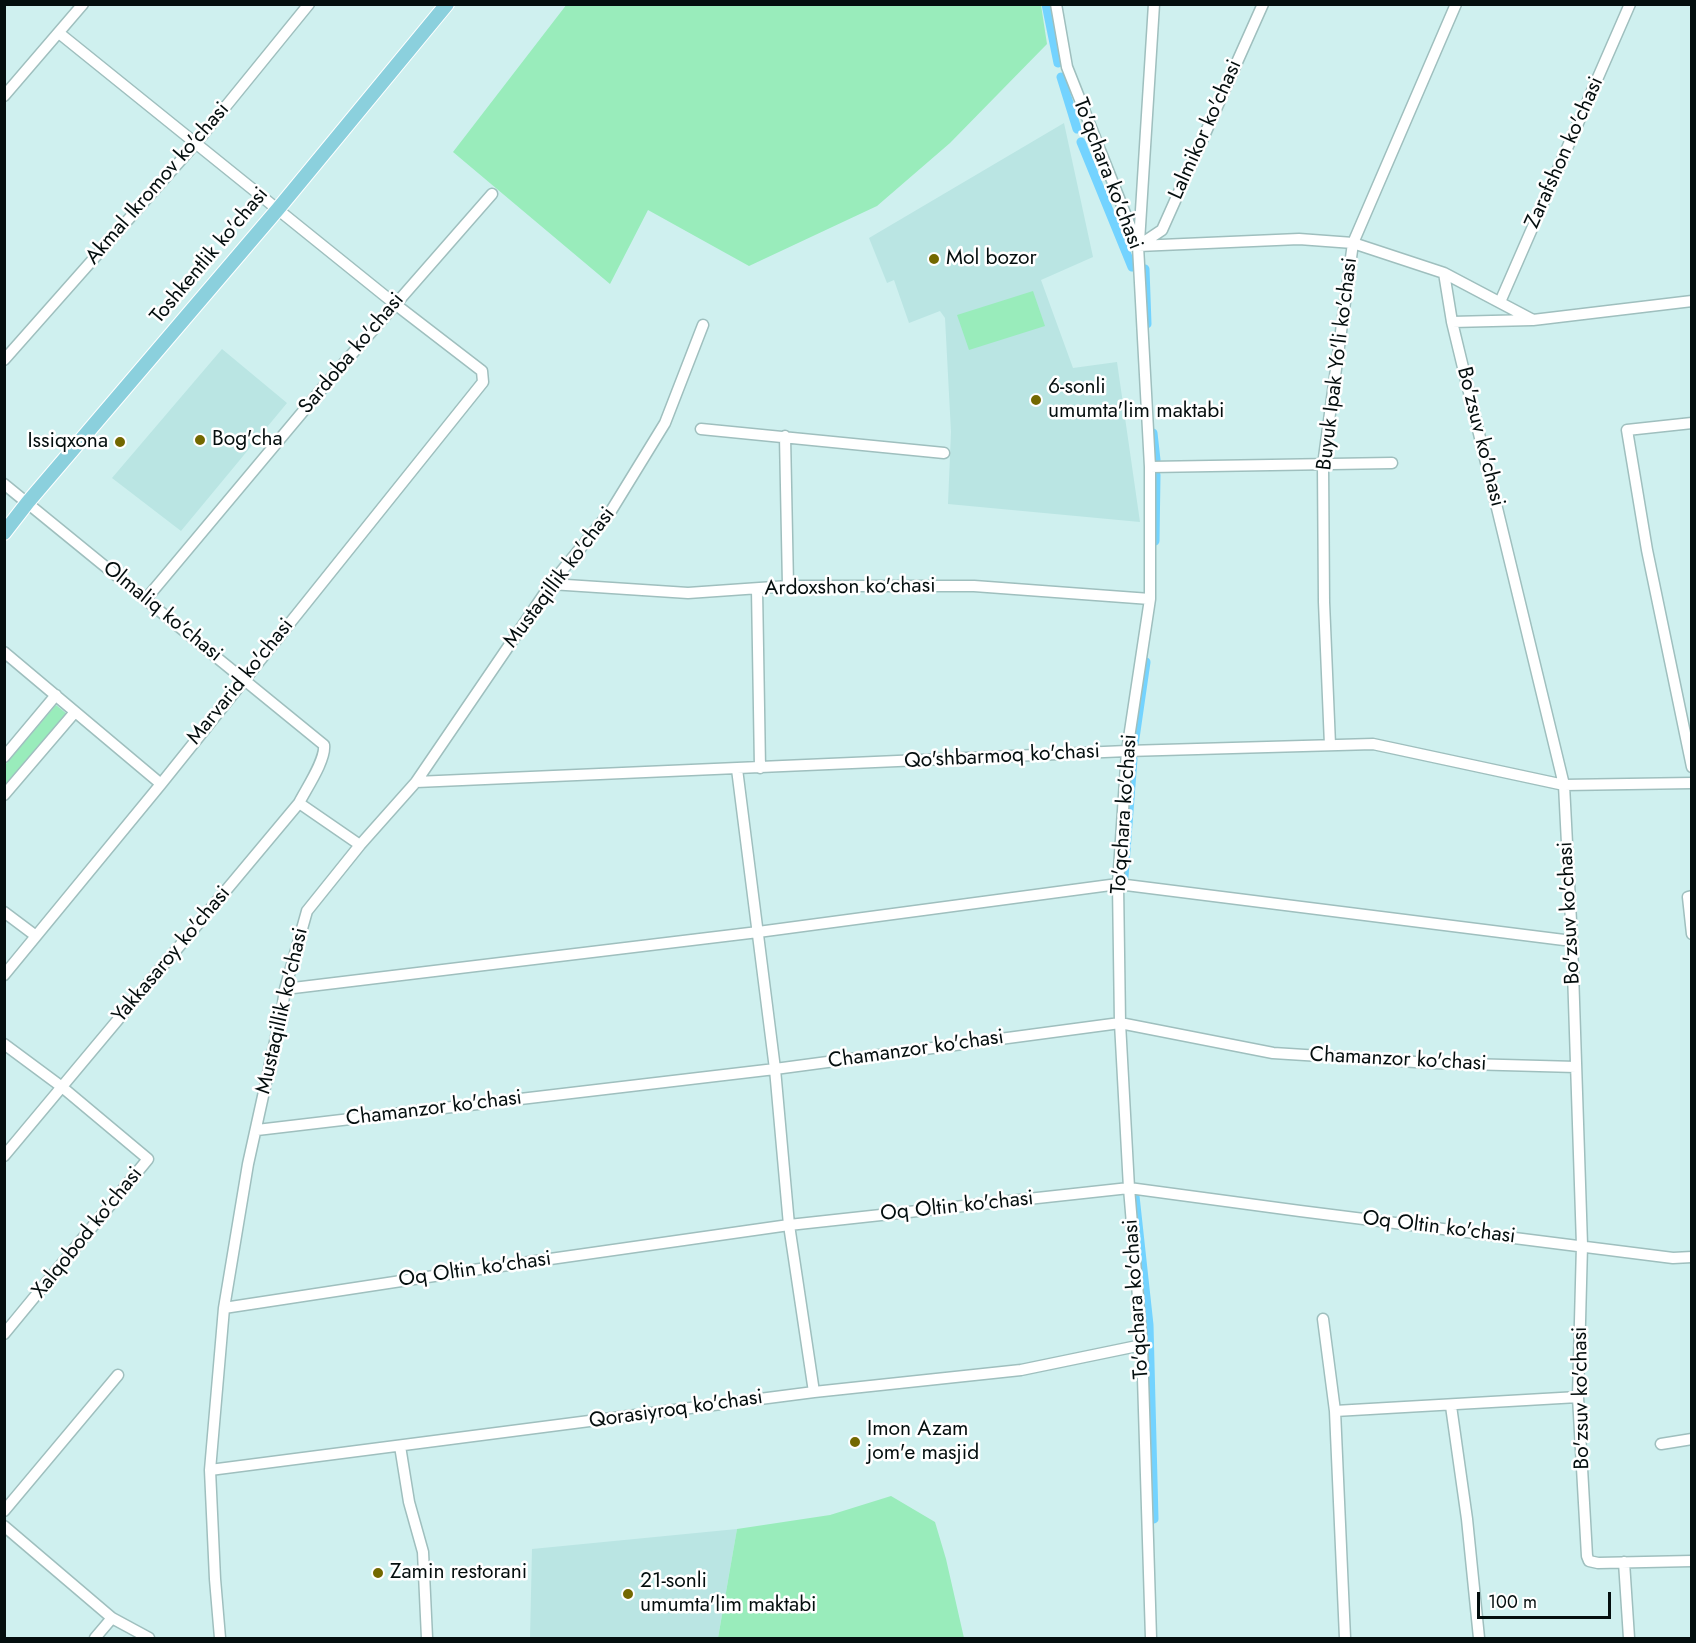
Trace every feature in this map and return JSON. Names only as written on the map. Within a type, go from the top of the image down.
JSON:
[{"type":"main road","name":"Toshkentlik ko'chasi","points":[[4,533],[278,209],[447,4]]},
{"type":"street","points":[[4,96],[83,4]]},
{"type":"street","name":"Akmal Ikromov ko'chasi","points":[[4,360],[196,143],[309,4]]},
{"type":"street","name":"To'qchara ko'chasi","points":[[1056,4],[1067,67],[1138,246],[1150,467],[1150,599],[1127,751],[1118,884],[1120,1023],[1129,1188],[1143,1346],[1151,1638]]},
{"type":"street","points":[[1154,4],[1138,246],[1299,239],[1353,243],[1444,273],[1533,320]]},
{"type":"street","name":"Lalmikor ko'chasi","points":[[1138,246],[1162,230],[1263,4]]},
{"type":"street","name":"Buyuk Ipak Yo'li ko'chasi","points":[[1330,745],[1324,602],[1323,465],[1353,243],[1456,4]]},
{"type":"street","name":"Zarafshon ko'chasi","points":[[1500,302],[1630,4]]},
{"type":"street","points":[[59,33],[394,304]]},
{"type":"street","name":"Sardoba ko'chasi","points":[[146,599],[394,304],[492,194]]},
{"type":"street","name":"Bo'zsuv ko'chasi","points":[[1444,273],[1452,322],[1564,785],[1572,941],[1582,1245],[1578,1397],[1587,1556],[1593,1562],[1624,1562]]},
{"type":"street","points":[[1452,322],[1533,320],[1692,301]]},
{"type":"street","name":"Marvarid ko'chasi","points":[[4,975],[483,382],[482,371],[394,304]]},
{"type":"street","name":"Mustaqillik ko'chasi","points":[[220,1638],[210,1470],[224,1308],[248,1164],[257,1130],[285,988],[307,911],[360,845],[416,782],[551,584],[611,511],[665,423],[703,325]]},
{"type":"street","points":[[1692,423],[1627,430],[1647,550],[1692,766]]},
{"type":"street","points":[[701,429],[944,453]]},
{"type":"street","points":[[785,436],[788,586]]},
{"type":"street","points":[[1150,467],[1392,463]]},
{"type":"street","name":"Olmaliq ko'chasi","points":[[4,484],[324,745]]},
{"type":"street","name":"Ardoxshon ko'chasi","points":[[551,584],[688,593],[788,586],[974,586],[1150,599]]},
{"type":"street","points":[[757,589],[759,768]]},
{"type":"street","points":[[4,652],[160,784]]},
{"type":"street","points":[[4,757],[56,695]]},
{"type":"street","points":[[4,795],[75,712]]},
{"type":"street","name":"Qo'shbarmoq ko'chasi","points":[[416,782],[1127,751],[1373,744],[1564,785],[1692,783]]},
{"type":"street","name":"Yakkasaroy ko'chasi","points":[[4,1156],[299,803],[322,759],[324,745]]},
{"type":"street","points":[[737,769],[775,1069],[789,1225],[814,1392]]},
{"type":"street","points":[[299,803],[360,845]]},
{"type":"street","points":[[285,988],[758,932],[1118,884],[1572,941]]},
{"type":"street","points":[[1692,896],[1688,897],[1692,934]]},
{"type":"street","points":[[4,912],[36,936]]},
{"type":"street","name":"Chamanzor ko'chasi","points":[[257,1130],[775,1069],[1120,1023],[1273,1053],[1431,1063],[1576,1067]]},
{"type":"street","points":[[4,1044],[62,1087]]},
{"type":"street","name":"Xalqobod ko'chasi","points":[[4,1334],[148,1159],[62,1087]]},
{"type":"street","name":"Oq Oltin ko'chasi","points":[[224,1308],[789,1225],[1129,1188],[1673,1258],[1692,1257]]},
{"type":"street","points":[[1323,1319],[1335,1411],[1345,1638]]},
{"type":"street","name":"Qorasiyroq ko'chasi","points":[[210,1470],[814,1392],[1021,1370],[1143,1346]]},
{"type":"street","points":[[4,1511],[118,1375]]},
{"type":"street","points":[[1335,1411],[1578,1397]]},
{"type":"street","points":[[1451,1406],[1467,1519],[1479,1638]]},
{"type":"street","points":[[1661,1444],[1692,1439]]},
{"type":"street","points":[[400,1446],[408,1502],[423,1552],[427,1638]]},
{"type":"street","points":[[4,1526],[112,1618],[149,1638]]},
{"type":"street","points":[[1629,1638],[1624,1562],[1692,1561]]},
{"type":"street","points":[[95,1638],[112,1618]]},
{"type":"shaded area","points":[[1064,123],[1093,257],[1041,280],[1073,368],[1117,362],[1140,522],[948,504],[951,432],[945,318],[940,311],[909,323],[894,280],[887,283],[869,238]]},
{"type":"shaded area","name":"Bog'cha","points":[[222,349],[287,403],[181,531],[112,478]]},
{"type":"shaded area","name":"21-sonli umumta'lim maktabi","points":[[737,1529],[718,1638],[530,1638],[532,1549]]},
{"type":"green space","points":[[567,4],[1041,5],[1047,44],[950,143],[877,206],[749,266],[648,210],[610,284],[453,152]]},
{"type":"green space","points":[[1033,291],[1045,326],[969,350],[957,315]]},
{"type":"green space","points":[[56,705],[67,714],[5,787],[5,765]]},
{"type":"green space","points":[[891,1496],[935,1522],[964,1638],[718,1638],[737,1529],[830,1515]]},
{"type":"waterway","points":[[1046,4],[1058,63]]},
{"type":"waterway","points":[[1061,77],[1077,129]]},
{"type":"waterway","points":[[1081,142],[1132,267]]},
{"type":"waterway","points":[[1145,269],[1147,324]]},
{"type":"waterway","points":[[1153,433],[1156,460]]},
{"type":"waterway","points":[[1155,541],[1156,475]]},
{"type":"waterway","points":[[1134,745],[1146,662]]},
{"type":"waterway","points":[[1124,877],[1133,759]]},
{"type":"waterway","points":[[1135,1196],[1149,1325],[1154,1519]]},
{"type":"place","name":"Mol bozor","points":[[934,259]]},
{"type":"place","name":"6-sonli umumta'lim maktabi","points":[[1036,400]]},
{"type":"place","name":"Bog'cha","points":[[200,440]]},
{"type":"place","name":"Issiqxona","points":[[120,442]]},
{"type":"place","name":"Imon Azam jom'e masjid","points":[[855,1442]]},
{"type":"place","name":"Zamin restorani","points":[[378,1573]]},
{"type":"place","name":"21-sonli umumta'lim maktabi","points":[[628,1594]]}]
